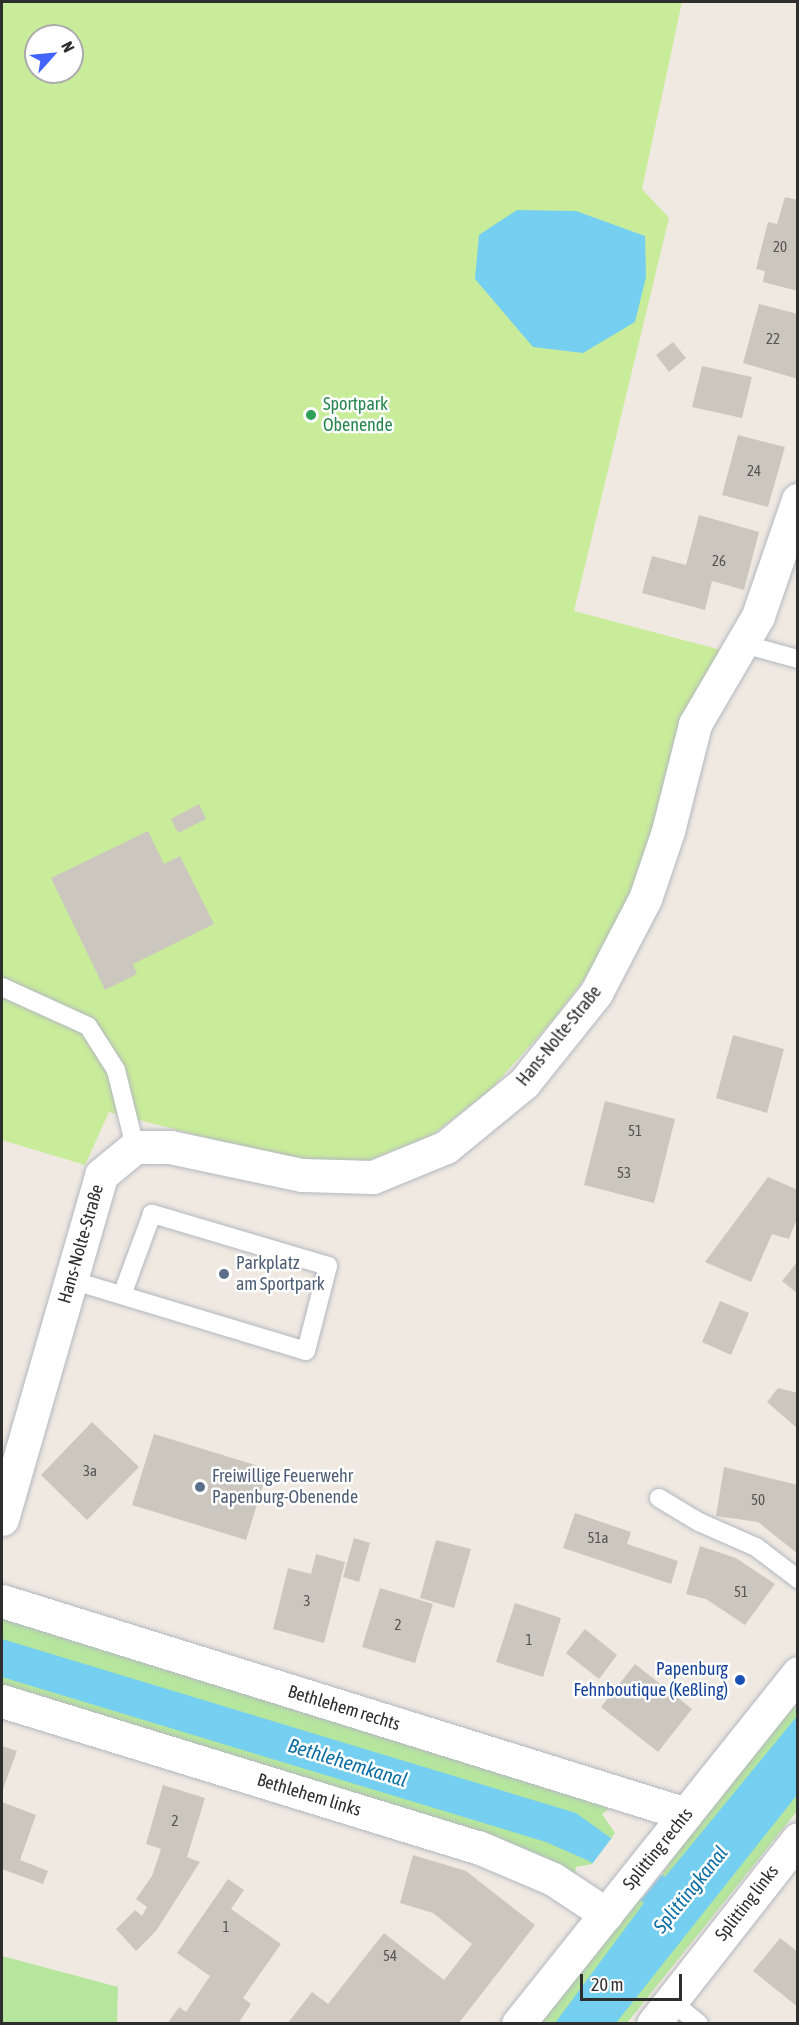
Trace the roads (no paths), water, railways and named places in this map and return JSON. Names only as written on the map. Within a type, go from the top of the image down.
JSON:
[{"type":"street","name":"Hans-Nolte-Straße","points":[[2,1519],[101,1175],[135,1148],[170,1147],[302,1175],[373,1177],[446,1147],[515,1090],[596,993],[645,899],[668,831],[695,724],[758,616],[798,500]]},
{"type":"street","name":"Bethlehem rechts","points":[[2,1601],[686,1814]]},
{"type":"street","name":"Splitting rechts","points":[[518,2024],[798,1673]]},
{"type":"street","name":"Bethlehem links","points":[[2,1701],[478,1847],[553,1879],[616,1902]]},
{"type":"street","name":"Splitting links","points":[[662,2012],[798,1839]]},
{"type":"lane","points":[[743,644],[798,659]]},
{"type":"lane","points":[[2,987],[88,1026],[116,1070],[135,1148]]},
{"type":"lane","points":[[71,1280],[306,1351],[328,1266],[152,1214],[122,1295]]},
{"type":"lane","points":[[658,1498],[699,1522],[756,1547],[798,1579]]},
{"type":"lane","points":[[662,2012],[699,2024]]},
{"type":"water","points":[[517,210],[576,211],[645,236],[646,277],[635,322],[583,353],[533,347],[475,279],[479,235]]},
{"type":"water","points":[[2,1639],[576,1813],[665,1877],[797,1716],[797,1795],[616,2023],[555,2023],[644,1903],[589,1861],[546,1842],[2,1677]]},
{"type":"place","name":"Sportpark Obenende","points":[[311,415]]},
{"type":"place","name":"Parkplatz am Sportpark","points":[[224,1274]]},
{"type":"place","name":"Freiwillige Feuerwehr Papenburg-Obenende","points":[[200,1487]]},
{"type":"place","name":"Papenburg Fehnboutique (Keßling)","points":[[740,1680]]},
{"type":"water label","name":"Bethlehemkanal","points":[[348,1762]]},
{"type":"water label","name":"Splittingkanal","points":[[690,1889]]}]
